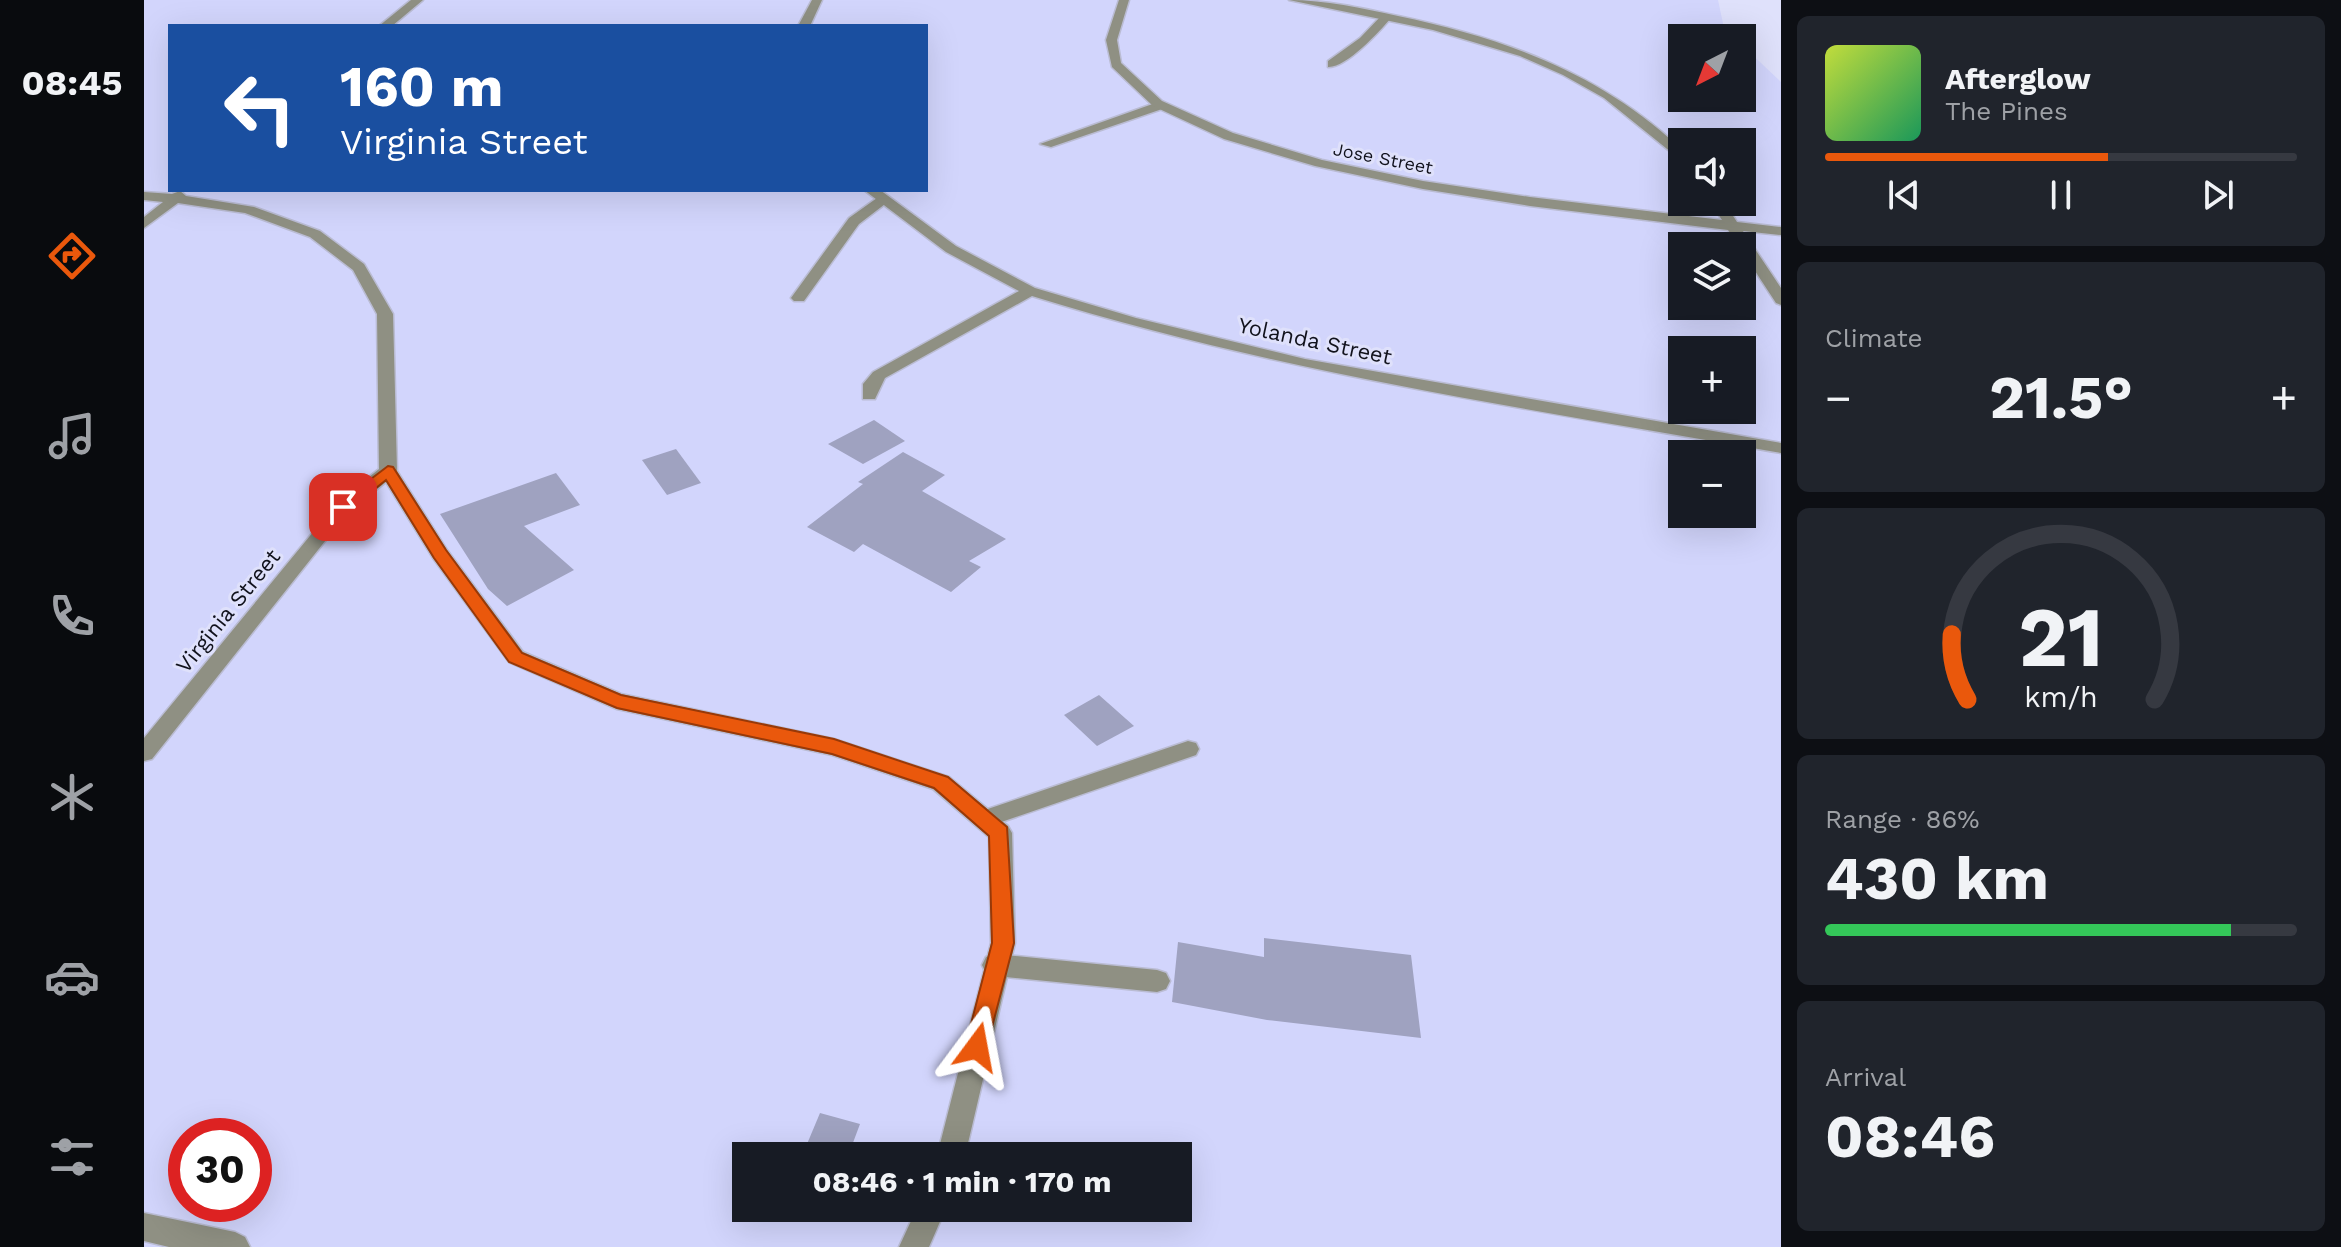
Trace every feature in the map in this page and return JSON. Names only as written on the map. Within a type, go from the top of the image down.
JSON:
[{"type":"street","points":[[388,24],[418,0]]},
{"type":"street","points":[[805,24],[817,0]]},
{"type":"street","name":"Jose Street","points":[[1124,0],[1110,44],[1116,63],[1133,84],[1161,105],[1215,130],[1362,175],[1456,191],[1781,231]]},
{"type":"street","points":[[1294,0],[1361,12],[1518,50],[1562,68],[1618,100],[1668,145]]},
{"type":"street","points":[[1361,12],[1369,0]]},
{"type":"street","points":[[1332,64],[1364,40],[1385,18]]},
{"type":"street","points":[[1046,144],[1161,105]]},
{"type":"street","points":[[144,224],[181,194]]},
{"type":"street","points":[[144,196],[181,194],[249,210],[315,234],[359,267],[385,314],[388,471],[440,554],[516,657],[617,701],[834,747],[941,783],[1000,833],[1003,943],[995,965],[954,1142]]},
{"type":"street","points":[[799,298],[876,195]]},
{"type":"street","name":"Yolanda Street","points":[[876,195],[951,249],[1030,291],[1131,322],[1305,364],[1781,448]]},
{"type":"street","points":[[1728,216],[1781,300]]},
{"type":"street","points":[[869,395],[871,384],[879,375],[1030,291]]},
{"type":"street","name":"Virginia Street","points":[[144,753],[343,507],[388,471]]},
{"type":"street","points":[[984,819],[1188,749]]},
{"type":"street","points":[[995,965],[1157,981]]},
{"type":"street","points":[[914,1247],[926,1222]]},
{"type":"street","points":[[144,1227],[235,1247]]},
{"type":"shaded area","points":[[144,0],[1718,0],[1723,24],[1668,24],[1668,112],[1756,112],[1756,58],[1781,82],[1781,1247],[144,1247]]},
{"type":"building","points":[[874,420],[905,441],[863,464],[828,444]]},
{"type":"building","points":[[676,449],[701,483],[667,495],[642,460]]},
{"type":"building","points":[[903,452],[945,475],[922,491],[1006,539],[969,561],[981,567],[951,592],[863,544],[854,552],[807,527],[863,484],[858,482]]},
{"type":"building","points":[[556,473],[580,505],[524,526],[574,570],[507,606],[488,589],[440,514]]},
{"type":"building","points":[[1099,695],[1134,726],[1097,746],[1064,715]]},
{"type":"building","points":[[1264,938],[1411,955],[1421,1038],[1267,1020],[1172,1002],[1178,942],[1264,957]]},
{"type":"building","points":[[820,1113],[860,1124],[853,1142],[808,1142]]},
{"type":"route","points":[[343,507],[388,471],[440,554],[516,657],[617,701],[834,747],[941,783],[976,811],[1000,833],[1003,943],[995,965],[977,1047]]}]
